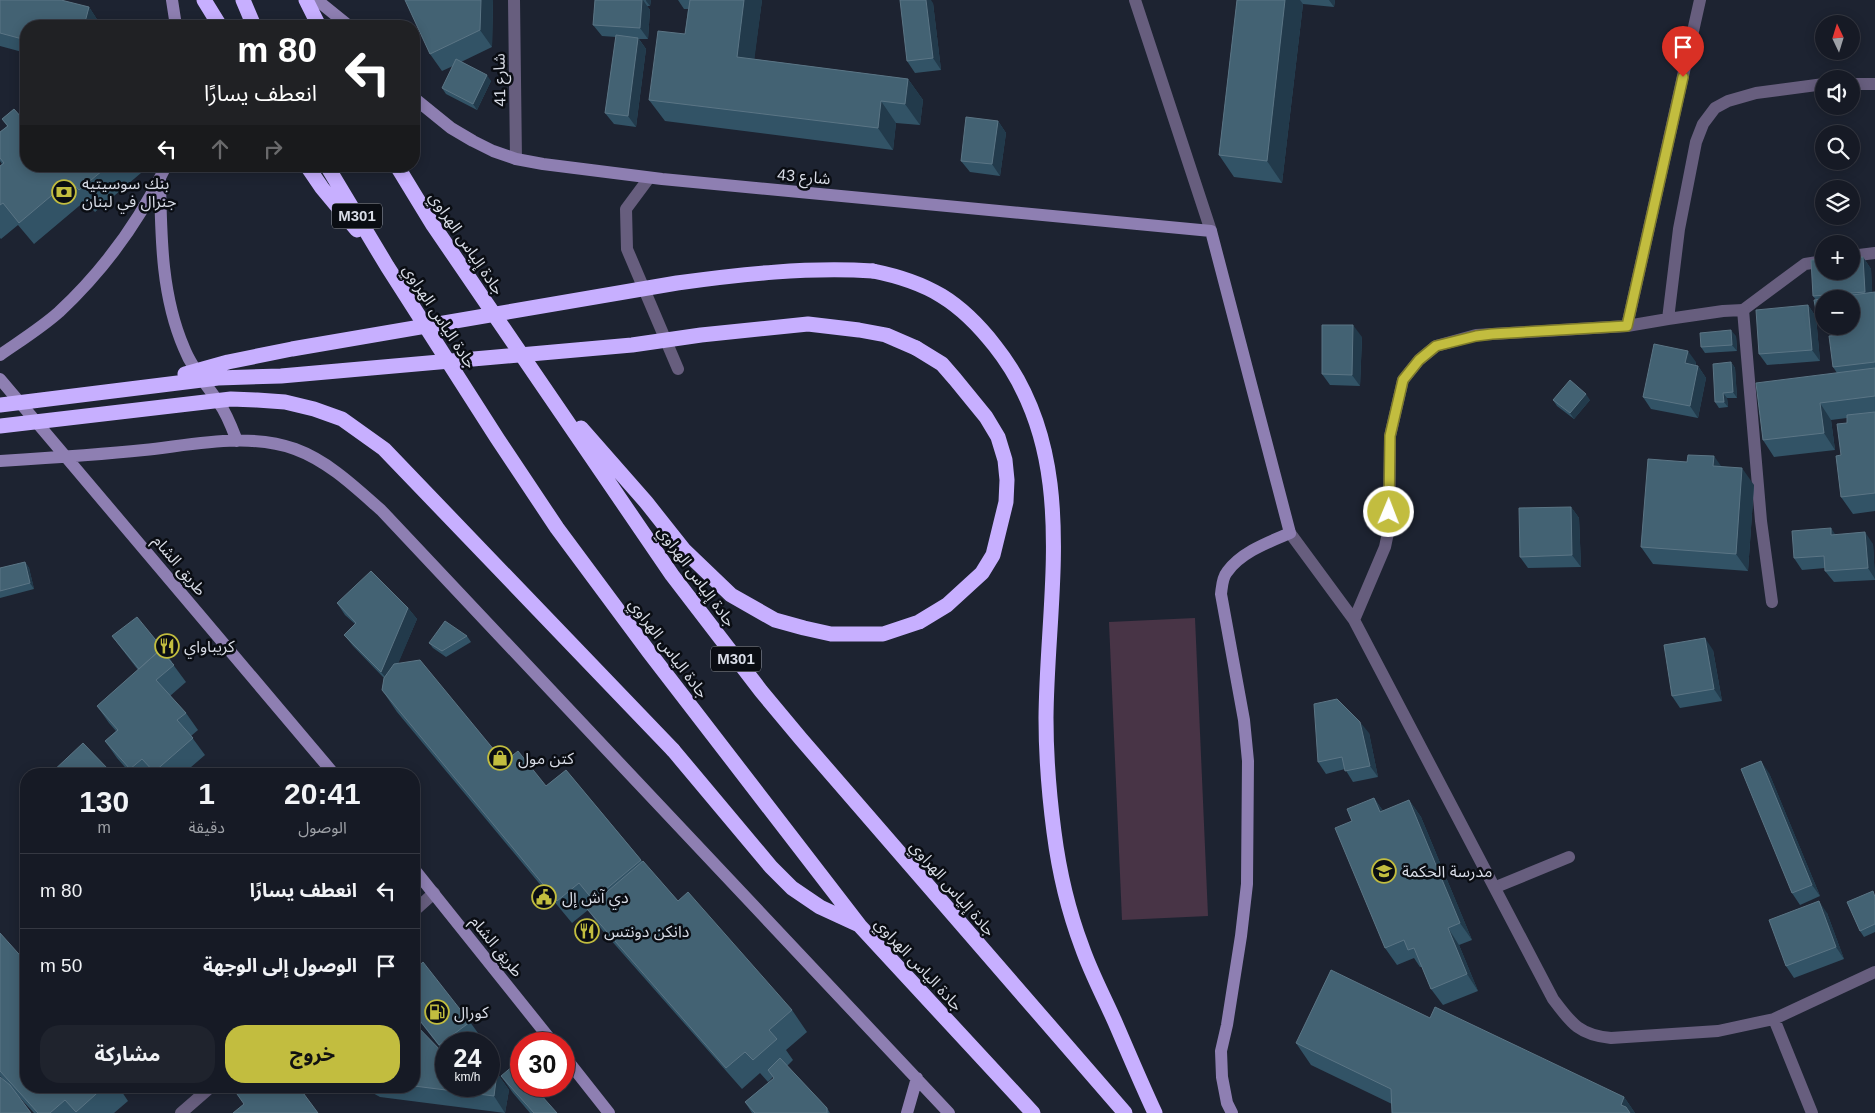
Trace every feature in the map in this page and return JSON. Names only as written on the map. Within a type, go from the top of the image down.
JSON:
[{"type":"highway","points":[[204,0],[216,20]]},
{"type":"highway","points":[[243,0],[251,20]]},
{"type":"highway","points":[[306,0],[315,20]]},
{"type":"highway","points":[[311,172],[322,188],[387,266]]},
{"type":"highway","name":"جادة الياس الهراوي","points":[[332,172],[387,266],[497,438],[557,528],[649,652],[860,926],[1032,1113]]},
{"type":"highway","name":"جادة إلياس الهراوي","points":[[401,172],[433,225],[672,575],[761,691],[800,739],[1125,1113]]},
{"type":"highway","points":[[135,387],[228,362],[292,349],[732,275],[802,269],[873,271],[918,283],[941,294],[963,310],[984,332],[1014,370],[1034,413],[1042,436],[1048,463],[1054,528],[1046,718],[1047,764],[1059,868],[1082,948],[1155,1113]]},
{"type":"highway","points":[[0,405],[218,378],[281,376],[632,345],[701,335],[808,324],[859,330],[886,335],[916,348],[942,364],[969,394],[998,437],[1005,460],[1007,480],[1006,502],[993,555],[982,573],[947,605],[919,622],[883,634],[831,634],[775,620],[731,595],[684,550],[646,502],[540,382]]},
{"type":"highway","points":[[0,426],[231,399],[285,402],[314,409],[342,419],[384,449],[673,750],[771,868],[792,888],[820,908],[860,926]]},
{"type":"street","points":[[172,0],[175,20]]},
{"type":"street","points":[[316,0],[341,20]]},
{"type":"street","name":"شارع 41","points":[[514,0],[516,159]]},
{"type":"street","points":[[1135,0],[1210,231],[1290,533],[1354,620],[1496,887],[1553,999],[1571,1022],[1594,1037],[1621,1038],[1718,1031],[1774,1019],[1875,972]]},
{"type":"street","points":[[1627,326],[1700,0]]},
{"type":"street","points":[[1860,84],[1875,84]]},
{"type":"street","points":[[1668,319],[1679,229],[1696,142],[1703,124],[1715,108],[1728,101],[1756,93],[1815,85]]},
{"type":"street","name":"شارع 43","points":[[420,103],[451,128],[493,151],[516,159],[543,164],[649,178],[1210,231]]},
{"type":"street","points":[[0,355],[59,312],[89,282],[136,218],[163,172]]},
{"type":"street","points":[[160,178],[162,255],[166,286],[174,317],[184,348],[200,378],[220,404],[237,441]]},
{"type":"street","points":[[649,178],[626,209],[627,249],[678,369]]},
{"type":"street","points":[[1860,255],[1875,254]]},
{"type":"street","points":[[1354,620],[1385,547],[1389,528],[1390,436],[1403,380],[1419,360],[1436,346],[1476,336],[1508,332],[1627,326],[1723,311],[1743,310],[1805,264],[1815,262]]},
{"type":"street","points":[[1743,310],[1761,521],[1772,602]]},
{"type":"street","name":"طريق الشام","points":[[0,379],[68,457],[329,768]]},
{"type":"street","points":[[0,461],[68,457],[237,441],[275,443],[296,449],[322,462],[348,481],[381,510],[949,1113]]},
{"type":"street","points":[[1232,1113],[1227,1103],[1222,1077],[1222,1050],[1247,884],[1248,761],[1244,720],[1223,608],[1222,582],[1226,572],[1238,561],[1261,546],[1290,533]]},
{"type":"street","points":[[1496,887],[1569,857]]},
{"type":"street","name":"طريق الشام","points":[[420,876],[544,1032]]},
{"type":"street","points":[[420,906],[434,893]]},
{"type":"street","points":[[1774,1019],[1812,1113]]},
{"type":"street","points":[[575,1070],[609,1113]]},
{"type":"street","points":[[907,1113],[917,1078]]},
{"type":"street","points":[[181,1113],[204,1093]]},
{"type":"shaded area","points":[[1195,618],[1208,916],[1122,920],[1109,622]]},
{"type":"building","points":[[0,0],[61,0],[89,7],[86,20],[20,20],[20,38],[0,33]]},
{"type":"building","points":[[405,0],[481,0],[480,30],[430,54],[420,32],[420,20],[414,20]]},
{"type":"building","points":[[595,0],[642,0],[640,28],[593,25]]},
{"type":"building","points":[[690,0],[744,0],[737,57],[908,79],[905,104],[881,101],[878,128],[649,100],[658,31],[685,34]]},
{"type":"building","points":[[900,0],[926,0],[933,58],[907,61]]},
{"type":"building","points":[[1237,0],[1285,0],[1267,161],[1219,155]]},
{"type":"building","points":[[616,35],[638,38],[628,116],[605,113]]},
{"type":"building","points":[[456,59],[487,75],[473,104],[442,88]]},
{"type":"building","points":[[14,109],[20,116],[20,172],[101,172],[79,190],[70,180],[19,223],[3,203],[0,205],[0,166],[4,163],[0,158],[0,132],[8,126],[2,119]]},
{"type":"building","points":[[966,117],[998,121],[992,164],[961,161]]},
{"type":"building","points":[[1860,257],[1863,257],[1865,292],[1860,292],[1860,290],[1815,290],[1815,296],[1813,296],[1811,260],[1815,260],[1815,280],[1860,280]]},
{"type":"building","points":[[1875,292],[1875,362],[1833,367],[1829,336],[1860,335],[1860,294]]},
{"type":"building","points":[[1808,305],[1812,350],[1759,354],[1756,310]]},
{"type":"building","points":[[1322,325],[1353,325],[1352,375],[1322,374]]},
{"type":"building","points":[[1731,330],[1732,345],[1701,347],[1700,333]]},
{"type":"building","points":[[1654,344],[1688,351],[1685,363],[1698,366],[1690,406],[1643,397]]},
{"type":"building","points":[[1731,362],[1733,392],[1723,393],[1724,402],[1715,402],[1713,364]]},
{"type":"building","points":[[1875,368],[1875,396],[1820,403],[1824,433],[1763,440],[1756,383]]},
{"type":"building","points":[[1570,380],[1586,394],[1570,413],[1553,400]]},
{"type":"building","points":[[1875,412],[1875,493],[1841,497],[1836,456],[1841,455],[1837,424],[1847,423],[1847,415]]},
{"type":"building","points":[[1688,455],[1714,456],[1713,466],[1742,468],[1736,554],[1641,547],[1648,459],[1687,462]]},
{"type":"building","points":[[1571,507],[1572,555],[1520,557],[1519,508]]},
{"type":"building","points":[[1831,528],[1831,535],[1865,532],[1868,568],[1825,571],[1824,556],[1794,558],[1792,531]]},
{"type":"building","points":[[25,562],[30,583],[0,591],[0,568]]},
{"type":"building","points":[[371,571],[408,608],[381,672],[344,635],[356,623],[337,603]]},
{"type":"building","points":[[137,617],[164,650],[162,652],[160,650],[139,669],[112,636]]},
{"type":"building","points":[[445,621],[467,636],[442,651],[429,643]]},
{"type":"building","points":[[1705,638],[1714,689],[1672,696],[1664,645]]},
{"type":"building","points":[[160,650],[174,665],[156,680],[186,713],[177,720],[193,738],[159,768],[150,768],[142,759],[129,768],[105,741],[118,730],[97,706]]},
{"type":"building","points":[[420,660],[504,762],[518,751],[546,786],[566,770],[641,860],[593,900],[579,883],[557,901],[382,690],[384,678],[394,664]]},
{"type":"building","points":[[1337,699],[1360,722],[1370,766],[1345,771],[1342,757],[1318,762],[1314,704]]},
{"type":"building","points":[[83,743],[107,768],[56,768]]},
{"type":"building","points":[[1761,761],[1812,885],[1792,893],[1741,769]]},
{"type":"building","points":[[1374,798],[1380,812],[1409,800],[1460,923],[1448,928],[1467,974],[1431,989],[1414,948],[1408,950],[1404,940],[1385,948],[1335,828],[1352,821],[1347,809]]},
{"type":"building","points":[[643,861],[678,901],[688,892],[792,1010],[769,1030],[777,1039],[753,1060],[745,1052],[726,1068],[587,909]]},
{"type":"building","points":[[1873,891],[1875,897],[1875,924],[1860,931],[1847,902]]},
{"type":"building","points":[[1819,901],[1836,947],[1786,966],[1769,920]]},
{"type":"building","points":[[0,933],[20,955],[20,1093],[97,1093],[76,1112],[65,1100],[50,1113],[38,1113],[0,1071]]},
{"type":"building","points":[[423,962],[470,1022],[457,1032],[435,1032],[435,1040],[420,1021],[420,965]]},
{"type":"building","points":[[1331,970],[1430,1018],[1435,1007],[1624,1097],[1621,1105],[1626,1107],[1630,1113],[1392,1113],[1391,1089],[1296,1043]]},
{"type":"building","points":[[420,1029],[435,1045],[435,1089],[420,1087]]},
{"type":"building","points":[[780,1058],[827,1108],[827,1113],[755,1113],[745,1102],[774,1078],[768,1070]]},
{"type":"building","points":[[510,1068],[510,1086],[501,1076]]},
{"type":"building","points":[[0,1077],[10,1085],[31,1113],[0,1113]]},
{"type":"building","points":[[303,1093],[318,1113],[233,1113],[244,1104],[237,1094]]},
{"type":"building","points":[[520,1097],[543,1097],[557,1113],[534,1113]]},
{"type":"place","name":"بنك سوسيتيه جنرال في لبنان","points":[[64,192]]},
{"type":"place","name":"كريباواي","points":[[167,646]]},
{"type":"place","name":"كتن مول","points":[[500,758]]},
{"type":"place","name":"مدرسة الحكمة","points":[[1384,871]]},
{"type":"place","name":"دي آش إل","points":[[544,897]]},
{"type":"place","name":"دانكن دونتس","points":[[587,931]]},
{"type":"place","name":"كورال","points":[[437,1012]]},
{"type":"route","points":[[1389,512],[1390,436],[1403,380],[1419,360],[1436,346],[1476,336],[1508,332],[1627,326],[1683,77]]}]
